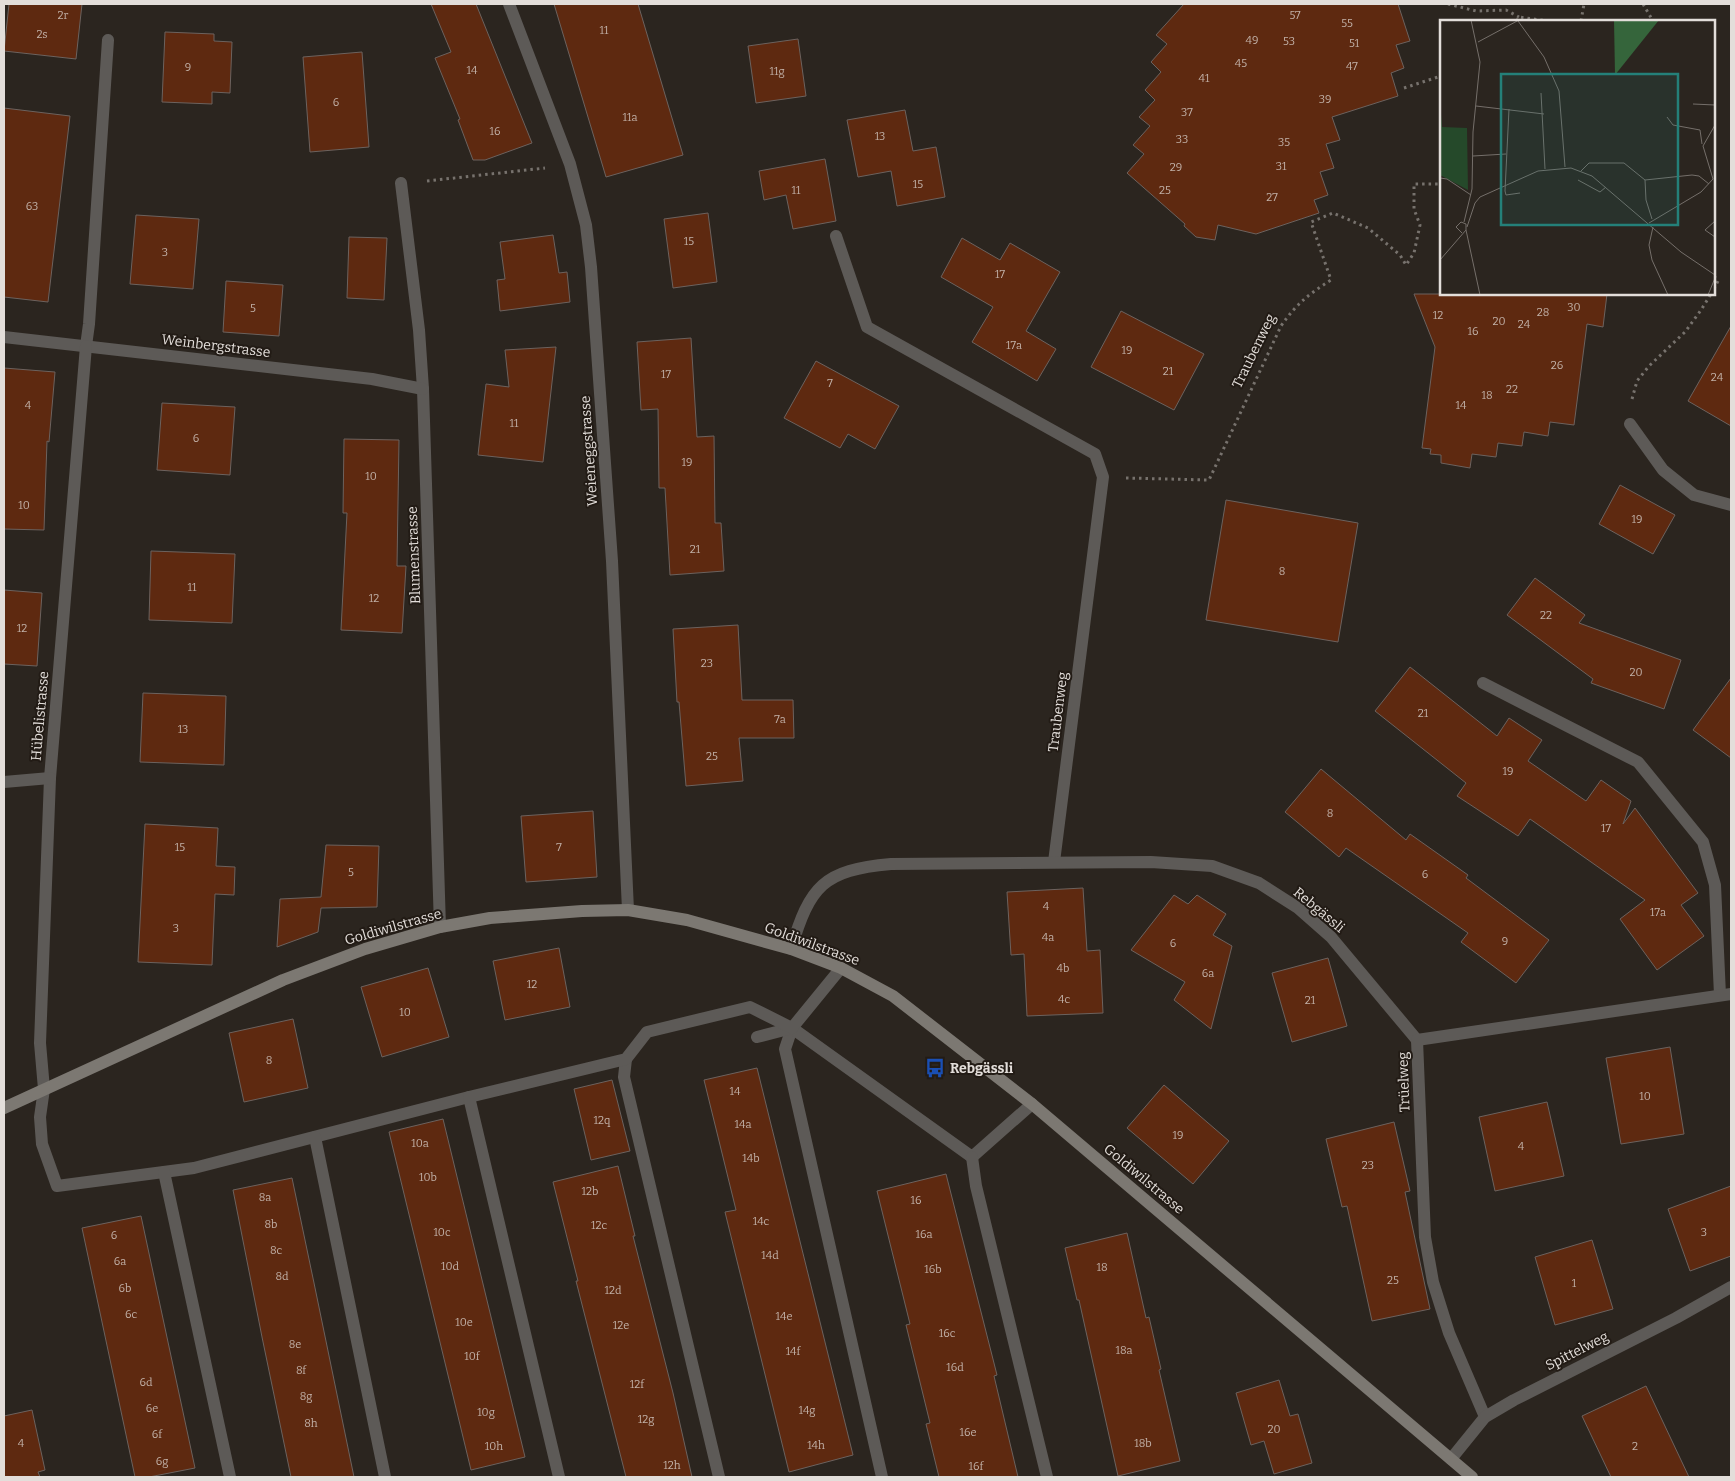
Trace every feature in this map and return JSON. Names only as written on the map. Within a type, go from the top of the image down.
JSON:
[{"type":"street","name":"Weieneggstrasse","points":[[508,4],[570,164],[586,225],[591,267],[612,561],[628,910]]},
{"type":"street","name":"Hübelistrasse","points":[[108,40],[90,324],[86,346],[50,778],[40,1043],[44,1089],[40,1117],[42,1144],[56,1186],[164,1172]]},
{"type":"street","name":"Blumenstrasse","points":[[401,183],[419,330],[423,389],[440,927]]},
{"type":"street","name":"Traubenweg","points":[[836,236],[867,327],[1094,454],[1103,477],[1054,862]]},
{"type":"street","name":"Weinbergstrasse","points":[[4,337],[372,379],[423,389]]},
{"type":"street","points":[[1630,424],[1663,470],[1694,495],[1731,505]]},
{"type":"street","name":"Trüelweg","points":[[1483,683],[1638,762],[1703,842],[1715,885],[1726,994],[1417,1040],[1425,1237],[1428,1255],[1433,1282],[1449,1333],[1485,1417]]},
{"type":"street","points":[[4,782],[50,778]]},
{"type":"street","name":"Rebgässli","points":[[791,949],[801,916],[812,896],[827,881],[845,872],[865,866],[1054,862],[1151,862],[1212,866],[1259,883],[1298,908],[1331,937],[1417,1040]]},
{"type":"street","name":"Goldiwilstrasse","points":[[4,1108],[283,980],[365,949],[440,927],[490,918],[582,911],[628,910],[686,920],[791,949],[841,968],[893,996],[1032,1104],[1472,1477]]},
{"type":"street","points":[[841,968],[792,1028],[784,1049],[882,1477]]},
{"type":"street","points":[[719,1477],[624,1077],[626,1059],[647,1032],[750,1007],[792,1028],[972,1157],[976,1186],[1046,1477]]},
{"type":"street","points":[[757,1037],[792,1028]]},
{"type":"street","points":[[230,1477],[164,1172],[194,1168],[469,1097],[626,1059]]},
{"type":"street","points":[[469,1097],[559,1477]]},
{"type":"street","points":[[972,1157],[1032,1104]]},
{"type":"street","points":[[315,1137],[385,1477]]},
{"type":"street","name":"Spittelweg","points":[[1451,1459],[1485,1417],[1514,1400],[1676,1318],[1731,1287]]},
{"type":"path","points":[[1448,4],[1476,11],[1506,10],[1520,17],[1541,20]]},
{"type":"path","points":[[1582,20],[1584,4]]},
{"type":"path","points":[[1643,4],[1652,20]]},
{"type":"path","points":[[1404,88],[1440,76]]},
{"type":"path","points":[[401,183],[523,171]]},
{"type":"path","name":"Traubenweg","points":[[1103,477],[1209,480],[1282,326],[1292,310],[1305,297],[1331,280],[1311,222],[1333,213],[1368,228],[1400,255],[1406,265],[1414,254],[1420,225],[1414,208],[1414,184],[1440,184]]},
{"type":"path","points":[[1630,424],[1632,398],[1637,381],[1649,366],[1685,332],[1702,310],[1710,295]]},
{"type":"building","points":[[9,4],[82,4],[76,59],[4,51]]},
{"type":"building","points":[[431,4],[476,4],[532,143],[485,160],[473,160],[458,120],[460,119],[435,58],[451,52]]},
{"type":"building","points":[[554,4],[638,4],[683,155],[606,177]]},
{"type":"building","points":[[1184,4],[1398,4],[1410,41],[1396,45],[1404,68],[1391,73],[1398,96],[1332,117],[1340,140],[1326,144],[1334,168],[1320,172],[1328,195],[1314,200],[1319,213],[1256,234],[1218,225],[1215,240],[1196,237],[1184,226],[1185,224],[1127,173],[1144,154],[1133,145],[1150,126],[1139,117],[1155,100],[1145,90],[1161,72],[1151,62],[1167,44],[1156,35]]},
{"type":"building","points":[[165,32],[214,34],[214,41],[232,42],[230,93],[212,92],[212,104],[162,102]]},
{"type":"building","points":[[798,39],[806,96],[756,103],[748,46]]},
{"type":"building","points":[[362,52],[369,147],[310,152],[303,57]]},
{"type":"building","points":[[4,108],[70,116],[48,302],[4,297]]},
{"type":"building","points":[[905,110],[913,151],[936,147],[945,197],[897,206],[891,171],[858,177],[847,120]]},
{"type":"building","points":[[825,159],[836,221],[793,229],[786,195],[764,200],[759,171]]},
{"type":"building","points":[[708,213],[717,282],[673,288],[664,219]]},
{"type":"building","points":[[136,215],[199,219],[193,289],[130,284]]},
{"type":"building","points":[[553,235],[559,273],[567,272],[570,302],[500,311],[497,280],[505,279],[500,242]]},
{"type":"building","points":[[349,237],[387,238],[384,300],[347,298]]},
{"type":"building","points":[[962,238],[1000,260],[1010,243],[1060,272],[1026,331],[1056,349],[1037,381],[972,342],[993,307],[941,277]]},
{"type":"building","points":[[226,281],[283,285],[279,336],[223,332]]},
{"type":"building","points":[[1414,294],[1607,295],[1603,327],[1587,324],[1574,425],[1550,422],[1548,436],[1524,432],[1522,446],[1498,443],[1496,457],[1472,454],[1470,468],[1441,463],[1441,455],[1430,454],[1431,449],[1422,448],[1435,347]]},
{"type":"building","points":[[1121,311],[1204,354],[1174,410],[1091,367]]},
{"type":"building","points":[[1731,326],[1731,426],[1688,401]]},
{"type":"building","points":[[691,338],[697,437],[714,436],[715,523],[721,523],[724,571],[670,575],[665,488],[659,488],[658,409],[641,410],[637,342]]},
{"type":"building","points":[[556,347],[543,462],[478,455],[486,384],[509,387],[505,350]]},
{"type":"building","points":[[816,361],[899,406],[875,449],[848,434],[840,448],[784,418]]},
{"type":"building","points":[[4,368],[55,372],[49,442],[47,441],[44,530],[4,529]]},
{"type":"building","points":[[162,403],[235,407],[230,475],[157,470]]},
{"type":"building","points":[[344,439],[399,440],[397,566],[406,566],[402,633],[341,630],[347,513],[343,513]]},
{"type":"building","points":[[1620,485],[1675,515],[1653,554],[1599,524]]},
{"type":"building","points":[[1226,500],[1358,523],[1338,642],[1206,620]]},
{"type":"building","points":[[151,551],[235,554],[232,623],[149,620]]},
{"type":"building","points":[[1535,578],[1585,615],[1579,623],[1681,660],[1664,709],[1591,683],[1593,679],[1507,615]]},
{"type":"building","points":[[4,590],[42,593],[37,666],[4,664]]},
{"type":"building","points":[[738,625],[742,700],[793,700],[794,738],[739,738],[743,781],[686,786],[679,702],[677,702],[673,629]]},
{"type":"building","points":[[1410,667],[1497,736],[1509,718],[1542,740],[1528,761],[1586,801],[1601,780],[1631,801],[1623,824],[1635,808],[1698,893],[1681,905],[1704,936],[1657,970],[1620,919],[1645,900],[1530,819],[1518,836],[1457,796],[1466,783],[1375,711]]},
{"type":"building","points":[[1731,678],[1731,758],[1693,730]]},
{"type":"building","points":[[143,693],[226,696],[224,765],[140,762]]},
{"type":"building","points":[[1321,769],[1406,840],[1410,834],[1468,875],[1466,878],[1549,940],[1516,983],[1461,942],[1468,933],[1346,848],[1339,857],[1285,812]]},
{"type":"building","points":[[593,811],[597,877],[526,882],[521,816]]},
{"type":"building","points":[[145,824],[218,828],[216,866],[235,867],[234,895],[215,894],[212,965],[138,962]]},
{"type":"building","points":[[326,845],[379,846],[377,907],[321,908],[318,932],[277,947],[280,899],[321,897]]},
{"type":"building","points":[[1083,888],[1087,951],[1100,950],[1103,1013],[1027,1016],[1024,954],[1011,955],[1007,892]]},
{"type":"building","points":[[1174,895],[1188,904],[1197,895],[1226,914],[1213,935],[1232,946],[1211,1029],[1174,1000],[1185,982],[1131,950]]},
{"type":"building","points":[[559,948],[570,1007],[505,1020],[493,961]]},
{"type":"building","points":[[1328,958],[1347,1026],[1292,1042],[1272,973]]},
{"type":"building","points":[[428,968],[449,1037],[382,1057],[361,987]]},
{"type":"building","points":[[293,1019],[308,1088],[244,1102],[229,1033]]},
{"type":"building","points":[[1670,1047],[1684,1134],[1621,1144],[1606,1058]]},
{"type":"building","points":[[757,1068],[853,1455],[789,1472],[725,1212],[736,1210],[704,1080]]},
{"type":"building","points":[[612,1080],[630,1151],[591,1160],[574,1089]]},
{"type":"building","points":[[1164,1085],[1229,1141],[1193,1184],[1127,1128]]},
{"type":"building","points":[[1547,1102],[1564,1176],[1495,1191],[1479,1117]]},
{"type":"building","points":[[443,1119],[525,1457],[471,1470],[389,1132]]},
{"type":"building","points":[[1394,1122],[1410,1191],[1405,1192],[1430,1309],[1372,1321],[1347,1206],[1342,1207],[1326,1139]]},
{"type":"building","points":[[618,1166],[635,1236],[633,1236],[673,1393],[692,1477],[626,1477],[576,1281],[578,1281],[553,1182]]},
{"type":"building","points":[[946,1174],[997,1375],[994,1376],[1018,1477],[939,1477],[926,1424],[930,1423],[906,1325],[910,1324],[877,1191]]},
{"type":"building","points":[[292,1178],[354,1477],[291,1477],[233,1190]]},
{"type":"building","points":[[1731,1186],[1731,1256],[1690,1271],[1668,1209]]},
{"type":"building","points":[[141,1216],[195,1468],[149,1477],[135,1477],[82,1228]]},
{"type":"building","points":[[1127,1233],[1146,1318],[1149,1317],[1180,1461],[1118,1476],[1079,1300],[1077,1300],[1065,1248]]},
{"type":"building","points":[[1592,1240],[1613,1309],[1555,1325],[1535,1257]]},
{"type":"building","points":[[1279,1380],[1290,1416],[1298,1414],[1312,1463],[1274,1474],[1264,1441],[1251,1445],[1236,1393]]},
{"type":"building","points":[[1646,1386],[1689,1477],[1611,1477],[1582,1416]]},
{"type":"building","points":[[32,1410],[45,1470],[38,1472],[40,1477],[4,1477],[4,1416]]},
{"type":"place","name":"Rebgässli","points":[[935,1068]]}]
